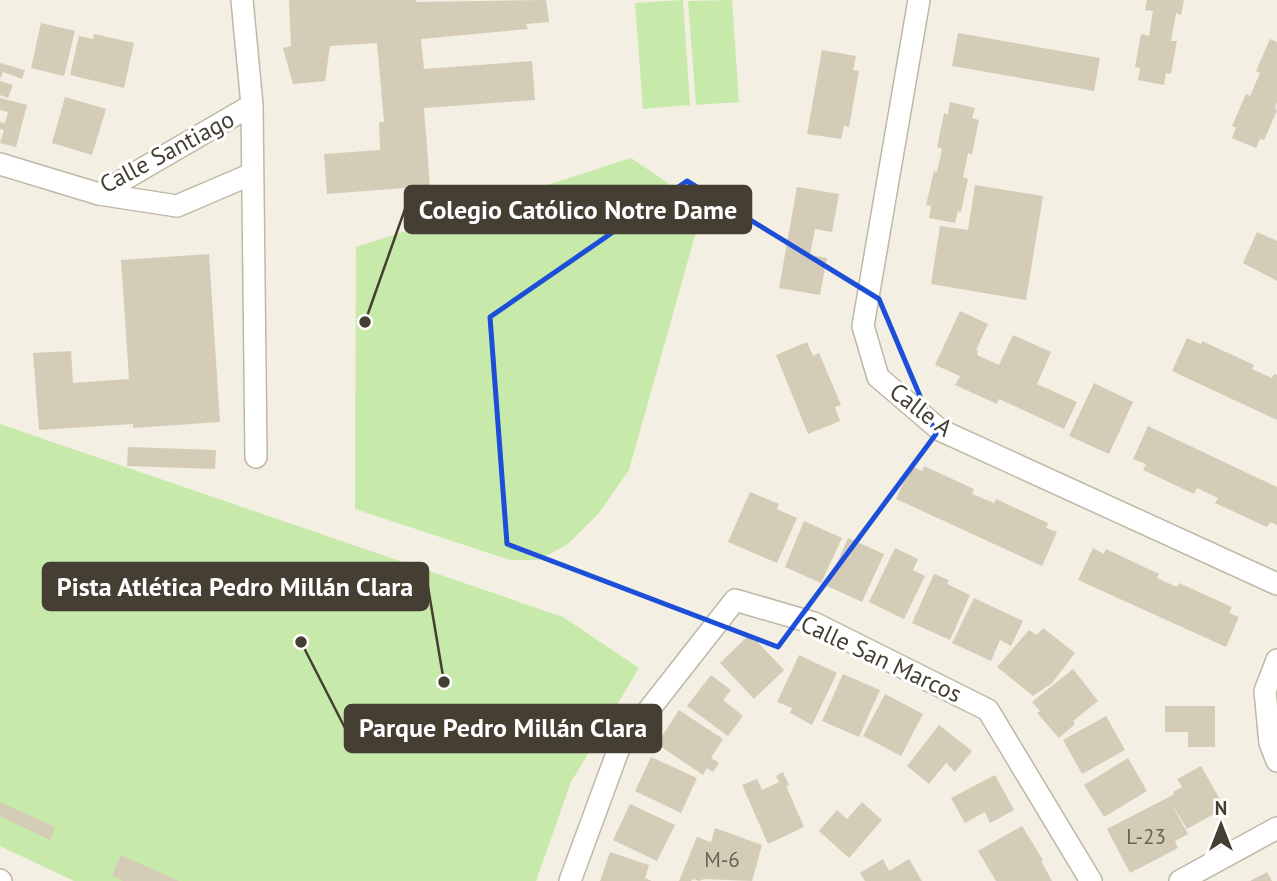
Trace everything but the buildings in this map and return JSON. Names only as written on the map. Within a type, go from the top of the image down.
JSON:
[{"type":"street","points":[[242,0],[253,105],[256,457]]},
{"type":"street","name":"Calle A","points":[[919,0],[863,326],[878,377],[940,430],[1277,584]]},
{"type":"street","name":"Calle Santiago","points":[[0,164],[99,194],[253,105]]},
{"type":"street","points":[[99,194],[177,206],[252,174]]},
{"type":"street","name":"Calle San Marcos","points":[[570,881],[619,748],[735,600],[814,622],[988,710],[1091,881]]},
{"type":"street","points":[[1277,660],[1265,691],[1270,744],[1277,761]]},
{"type":"street","points":[[1180,881],[1277,828]]},
{"type":"highlighted area","points":[[687,181],[879,299],[936,434],[778,647],[507,544],[490,317]]},
{"type":"green space","points":[[683,0],[690,105],[643,109],[635,3]]},
{"type":"green space","points":[[732,0],[739,102],[696,105],[688,1]]},
{"type":"green space","points":[[631,158],[703,207],[629,470],[599,513],[568,544],[538,560],[510,560],[355,509],[356,247]]},
{"type":"green space","points":[[0,424],[563,617],[639,668],[571,782],[536,881],[74,881],[0,846]]},
{"type":"place","name":"Colegio Católico Notre Dame","points":[[365,322]]},
{"type":"place","name":"Parque Pedro Millán Clara","points":[[301,642]]},
{"type":"place","name":"Pista Atlética Pedro Millán Clara","points":[[444,682]]}]
